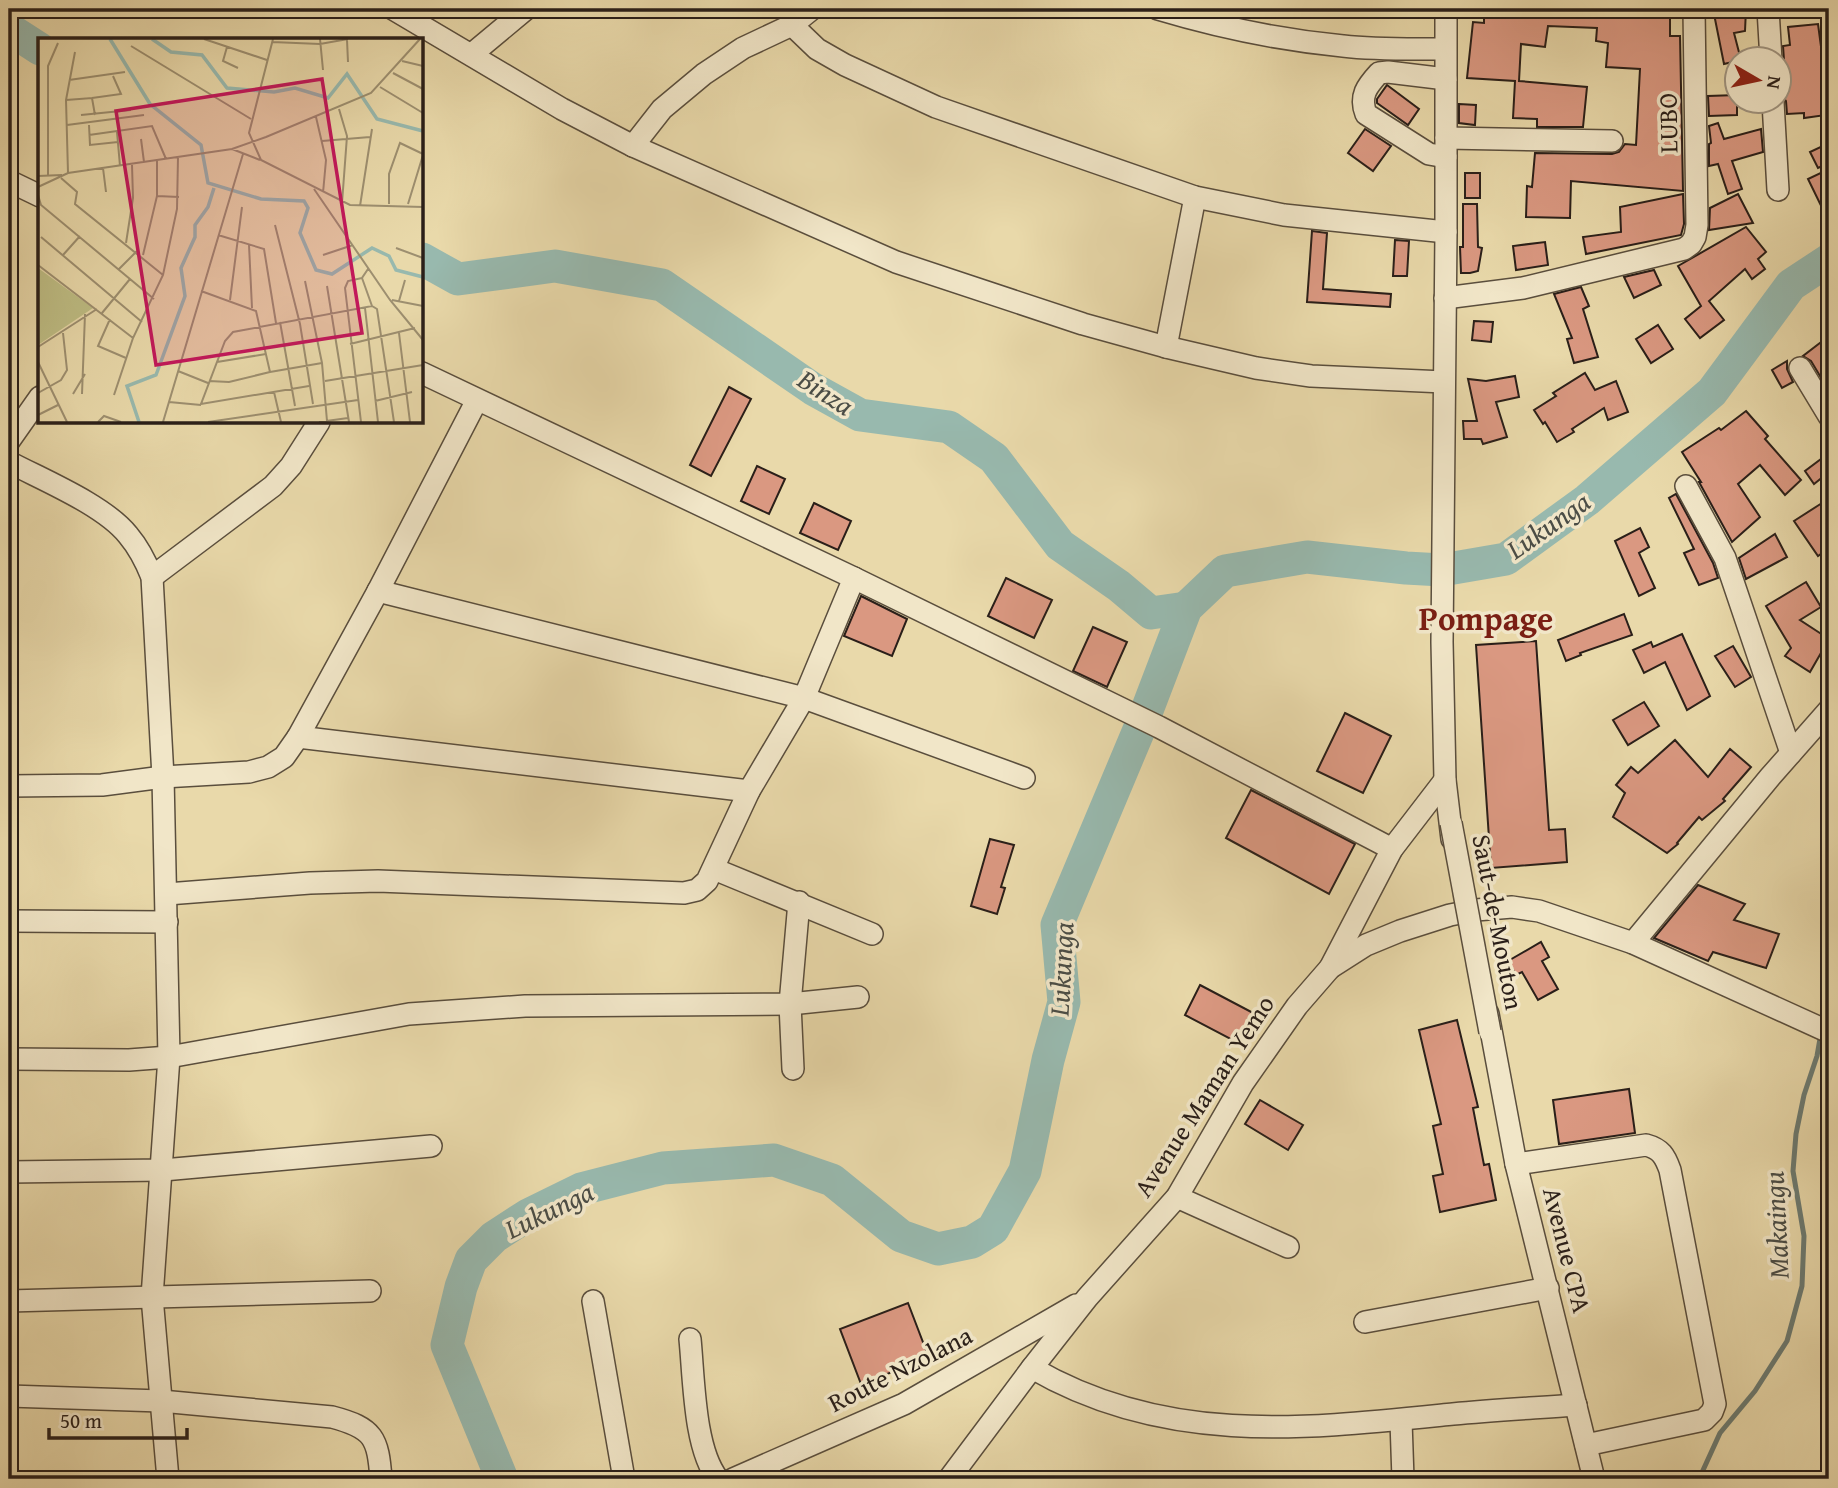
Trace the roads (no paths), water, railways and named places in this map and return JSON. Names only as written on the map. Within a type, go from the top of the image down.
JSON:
[{"type":"street","points":[[393,9],[562,109],[633,146],[896,262],[1083,324],[1256,368],[1311,376],[1444,382]]},
{"type":"street","points":[[472,54],[526,9]]},
{"type":"street","points":[[633,146],[662,109],[704,74],[743,48],[792,25],[812,9]]},
{"type":"street","points":[[1158,9],[1204,23],[1302,41],[1345,46],[1445,49]]},
{"type":"street","points":[[1446,9],[1442,642],[1445,780],[1466,912],[1490,1032]]},
{"type":"street","name":"LUBO","points":[[1445,298],[1523,288],[1684,249],[1691,244],[1697,225],[1694,9]]},
{"type":"street","points":[[1768,9],[1770,46]]},
{"type":"street","points":[[792,25],[817,49],[845,65],[936,107],[1195,197],[1283,215],[1446,232]]},
{"type":"street","points":[[1446,79],[1379,73],[1363,92],[1366,114],[1429,154],[1446,147],[1612,141]]},
{"type":"street","points":[[1774,116],[1778,190]]},
{"type":"street","points":[[9,181],[38,195]]},
{"type":"street","points":[[1166,347],[1195,197]]},
{"type":"street","points":[[1800,368],[1829,416]]},
{"type":"street","points":[[424,374],[854,578],[1159,727],[1392,849]]},
{"type":"street","points":[[9,441],[38,400]]},
{"type":"street","points":[[9,786],[102,785],[163,777],[249,772],[268,767],[284,757],[299,737],[378,591],[477,400]]},
{"type":"street","points":[[152,577],[273,486],[291,466],[318,424]]},
{"type":"street","points":[[9,462],[96,509],[127,533],[141,553],[152,577],[163,777],[169,1057],[152,1297],[168,1479]]},
{"type":"street","points":[[1686,486],[1724,558],[1791,753]]},
{"type":"street","points":[[167,894],[310,883],[378,881],[684,893],[697,890],[707,881],[714,869],[748,791],[804,698],[854,578]]},
{"type":"street","points":[[378,591],[804,698],[1024,778]]},
{"type":"street","points":[[1633,943],[1829,710]]},
{"type":"street","points":[[299,737],[748,791]]},
{"type":"street","points":[[1330,968],[1392,849],[1445,780]]},
{"type":"street","name":"Saut-de-Mouton","points":[[1451,823],[1490,1032]]},
{"type":"street","points":[[714,869],[872,934]]},
{"type":"street","points":[[793,1069],[790,1004],[799,902]]},
{"type":"street","name":"Avenue Maman Yemo","points":[[949,1479],[1087,1298],[1177,1197],[1243,1083],[1297,1006],[1330,968],[1366,945],[1400,931],[1466,912],[1512,907],[1539,911],[1633,943],[1829,1032]]},
{"type":"street","points":[[9,922],[167,922]]},
{"type":"street","points":[[9,1059],[129,1060],[169,1057],[409,1014],[525,1006],[790,1004],[858,996]]},
{"type":"street","name":"Avenue CPA","points":[[1490,1032],[1516,1164],[1594,1479]]},
{"type":"street","points":[[1516,1164],[1646,1145],[1665,1155],[1670,1170],[1715,1404],[1713,1412],[1704,1420],[1586,1445]]},
{"type":"street","points":[[9,1172],[163,1170],[431,1146]]},
{"type":"street","points":[[1177,1197],[1288,1247]]},
{"type":"street","points":[[1365,1322],[1548,1288]]},
{"type":"street","points":[[9,1301],[370,1290]]},
{"type":"street","name":"Route Nzolana","points":[[733,1479],[904,1404],[1087,1298]]},
{"type":"street","points":[[593,1301],[624,1479]]},
{"type":"street","points":[[690,1339],[702,1448],[710,1469],[718,1479]]},
{"type":"street","points":[[1032,1368],[1081,1394],[1143,1414],[1260,1428],[1401,1421],[1453,1414],[1576,1405]]},
{"type":"street","points":[[9,1396],[161,1401],[332,1417],[354,1423],[367,1432],[379,1448],[381,1479]]},
{"type":"street","points":[[1401,1421],[1403,1479]]},
{"type":"waterway","name":"Binza","points":[[9,29],[38,48]]},
{"type":"waterway","name":"Binza","points":[[424,260],[458,279],[555,266],[662,285],[813,389],[860,415],[949,427],[994,458],[1060,545],[1119,586],[1151,613],[1186,608]]},
{"type":"waterway","name":"Lukunga","points":[[502,1479],[447,1345],[461,1287],[471,1260],[494,1237],[528,1215],[581,1189],[663,1168],[774,1160],[832,1180],[901,1236],[938,1249],[972,1242],[993,1229],[1025,1171],[1048,1060],[1064,1002],[1057,925],[1144,718],[1186,608],[1225,571],[1307,557],[1442,570],[1506,559],[1587,500],[1712,392],[1791,285],[1829,260]]},
{"type":"waterway","name":"Makaingu","points":[[1823,1023],[1829,986]]},
{"type":"waterway","name":"Makaingu","points":[[1699,1479],[1720,1433],[1755,1391],[1787,1341],[1802,1286],[1804,1236],[1793,1171],[1796,1134],[1821,1033]]},
{"type":"district","name":"Pompage","points":[[1486,618]]}]
